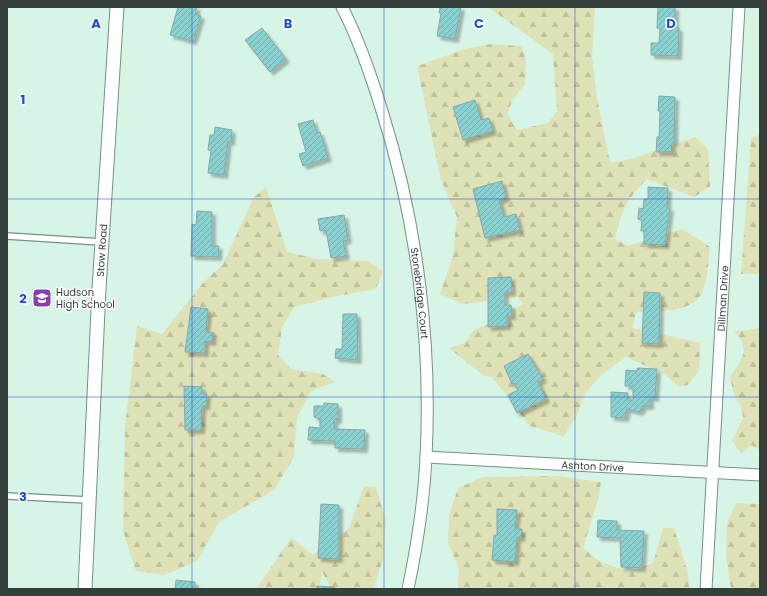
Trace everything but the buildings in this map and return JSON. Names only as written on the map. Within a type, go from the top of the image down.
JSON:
[{"type":"street","name":"Stow Road","points":[[85,589],[88,500],[102,242],[117,7]]},
{"type":"street","name":"Stonebridge Court","points":[[342,7],[355,32],[390,138],[411,230],[421,301],[427,411],[426,457],[421,510],[408,589]]},
{"type":"street","name":"Dillman Drive","points":[[706,589],[739,7]]},
{"type":"street","name":"Ashton Drive","points":[[426,457],[760,475]]},
{"type":"lane","points":[[7,236],[102,242]]},
{"type":"lane","points":[[7,496],[88,500]]},
{"type":"green space","points":[[488,7],[595,7],[592,56],[597,98],[610,163],[634,158],[695,137],[708,149],[710,187],[694,197],[647,179],[629,200],[620,220],[615,239],[628,246],[682,229],[710,247],[706,280],[699,298],[684,307],[674,310],[636,312],[633,328],[700,343],[699,370],[688,385],[679,387],[664,374],[626,357],[602,374],[586,392],[575,420],[563,436],[530,426],[492,377],[484,376],[449,348],[465,343],[472,332],[523,304],[518,297],[463,304],[440,294],[453,256],[457,217],[441,180],[417,66],[465,49],[490,44],[521,46],[526,60],[525,84],[512,101],[507,114],[517,130],[548,123],[557,111],[553,54]]},
{"type":"green space","points":[[760,134],[760,274],[741,274],[751,138]]},
{"type":"green space","points":[[266,187],[287,252],[318,259],[368,261],[383,271],[376,289],[337,296],[294,307],[282,328],[278,355],[291,369],[323,374],[335,382],[311,391],[297,418],[294,457],[274,490],[219,522],[197,561],[164,575],[136,571],[123,531],[125,426],[137,326],[162,334],[203,283],[223,264],[254,197]]},
{"type":"green space","points":[[760,328],[760,450],[751,445],[741,453],[732,441],[743,418],[741,406],[734,395],[730,376],[738,365],[744,349],[742,343],[734,332]]},
{"type":"green space","points":[[557,476],[601,482],[599,496],[583,548],[599,561],[629,572],[653,563],[663,528],[674,528],[688,573],[689,589],[621,589],[606,587],[605,589],[458,589],[459,569],[448,542],[449,516],[458,488],[483,477]]},
{"type":"green space","points":[[364,486],[376,487],[386,520],[383,560],[373,589],[332,589],[322,572],[319,589],[256,589],[291,538],[313,555],[349,528]]},
{"type":"green space","points":[[736,503],[760,504],[760,589],[731,589],[726,556],[727,523]]},
{"type":"place","name":"Hudson High School","points":[[42,298]]}]
